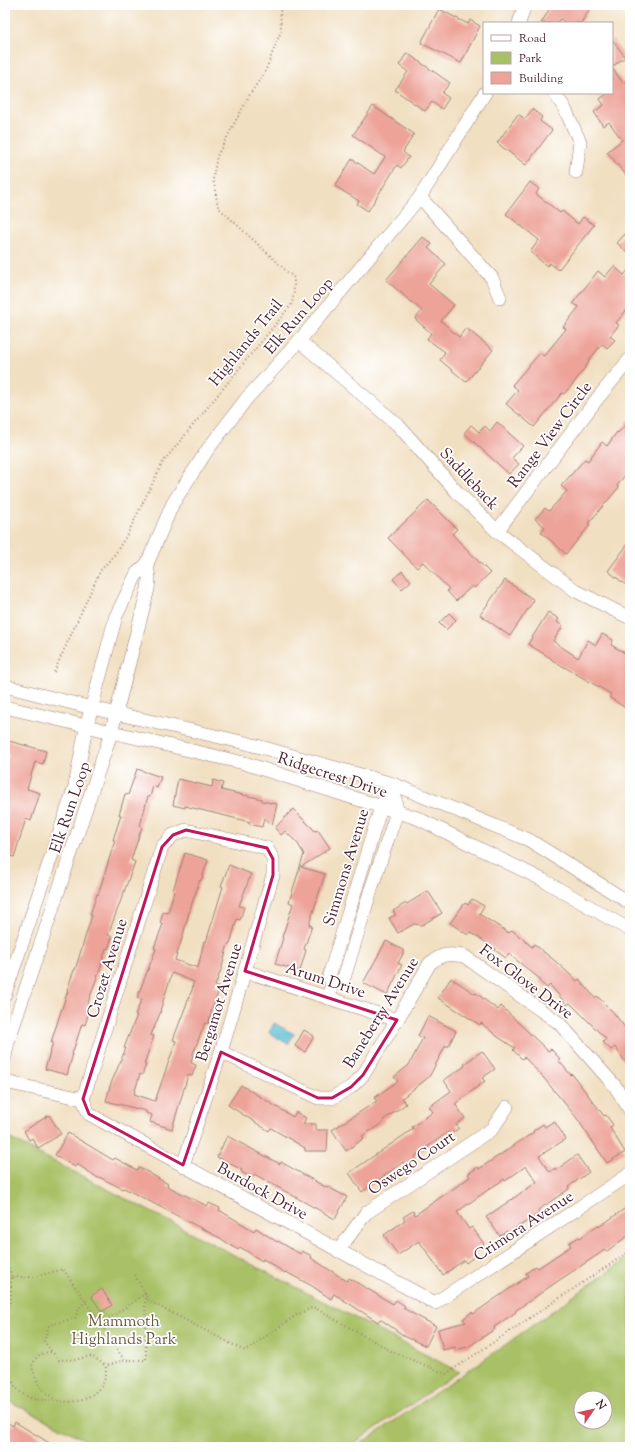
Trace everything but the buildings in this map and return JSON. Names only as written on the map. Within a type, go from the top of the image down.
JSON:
[{"type":"street","points":[[519,22],[525,5]]},
{"type":"street","name":"Elk Run Loop","points":[[5,994],[75,786],[86,728],[116,616],[127,596],[137,572],[147,564],[173,503],[208,449],[247,398],[299,341],[420,197],[484,94]]},
{"type":"street","points":[[555,94],[564,107],[580,142],[576,172]]},
{"type":"street","points":[[420,197],[492,278],[500,298]]},
{"type":"street","name":"Saddleback","points":[[299,341],[398,425],[457,492],[497,531],[576,590],[630,618]]},
{"type":"street","name":"Range View Circle","points":[[497,531],[597,399],[630,359]]},
{"type":"street","name":"Elk Run Loop","points":[[5,1057],[8,1042],[37,952],[89,802],[111,733],[149,579],[147,564]]},
{"type":"street","points":[[127,596],[144,602]]},
{"type":"street","name":"Ridgecrest Drive","points":[[5,686],[116,714],[246,743],[393,784],[529,840],[630,904]]},
{"type":"street","name":"Ridgecrest Drive","points":[[5,708],[86,728],[244,763],[417,818],[543,880],[630,930]]},
{"type":"street","name":"Simmons Avenue","points":[[330,992],[329,976],[381,807],[393,784]]},
{"type":"street","name":"Simmons Avenue","points":[[330,992],[344,978],[371,889],[397,812],[393,784]]},
{"type":"street","name":"Crozet Avenue","points":[[83,1099],[162,847],[173,835],[186,830],[267,848]]},
{"type":"street","name":"Bergamot Avenue","points":[[183,1165],[221,1052],[273,875],[273,859],[267,848]]},
{"type":"street","name":"Fox Glove Drive","points":[[439,956],[447,954],[464,956],[559,1023],[615,1086],[630,1110]]},
{"type":"street","name":"Baneberry Avenue","points":[[221,1052],[318,1098],[332,1098],[351,1087],[363,1074],[397,1020],[426,968],[430,962],[439,956]]},
{"type":"street","name":"Arum Drive","points":[[245,971],[330,992],[397,1020]]},
{"type":"street","points":[[5,1082],[83,1099]]},
{"type":"street","name":"Burdock Drive","points":[[83,1099],[89,1114],[435,1303]]},
{"type":"street","name":"Oswego Court","points":[[338,1251],[366,1213],[492,1129],[507,1106]]},
{"type":"street","name":"Crimora Avenue","points":[[435,1303],[630,1174]]},
{"type":"path","name":"Highlands Trail","points":[[54,672],[100,571],[115,554],[127,535],[163,462],[292,304],[294,278],[218,207],[213,178],[218,156],[250,94],[265,72],[281,31],[280,5]]},
{"type":"path","points":[[5,1248],[11,1277],[11,1298],[5,1318]]},
{"type":"path","points":[[135,1275],[149,1301],[245,1351],[295,1316],[313,1307],[391,1351],[446,1374],[630,1251]]},
{"type":"path","points":[[11,1277],[34,1277],[63,1269],[102,1324],[124,1360]]},
{"type":"path","points":[[102,1324],[145,1294]]},
{"type":"path","points":[[106,1366],[124,1360],[146,1360],[145,1294]]},
{"type":"path","points":[[86,1301],[79,1308],[75,1318],[49,1325],[44,1342],[59,1360],[79,1359],[92,1356],[106,1366]]},
{"type":"path","points":[[51,1352],[42,1353],[36,1357],[32,1366],[36,1382],[45,1393],[56,1400]]},
{"type":"path","points":[[5,1368],[15,1386],[21,1393],[32,1399],[69,1402],[82,1400],[102,1386],[106,1374],[106,1366]]},
{"type":"highlighted area","points":[[186,830],[267,848],[273,859],[273,875],[245,971],[397,1020],[363,1075],[351,1087],[332,1098],[318,1098],[221,1052],[183,1165],[89,1114],[83,1099],[162,847],[173,835]]},
{"type":"green space","name":"Mammoth Highlands Park","points":[[5,1136],[459,1372],[348,1447],[99,1447],[5,1399]]},
{"type":"green space","points":[[630,1256],[630,1447],[356,1447],[481,1362]]},
{"type":"water","points":[[274,1023],[294,1034],[288,1044],[269,1033]]}]
